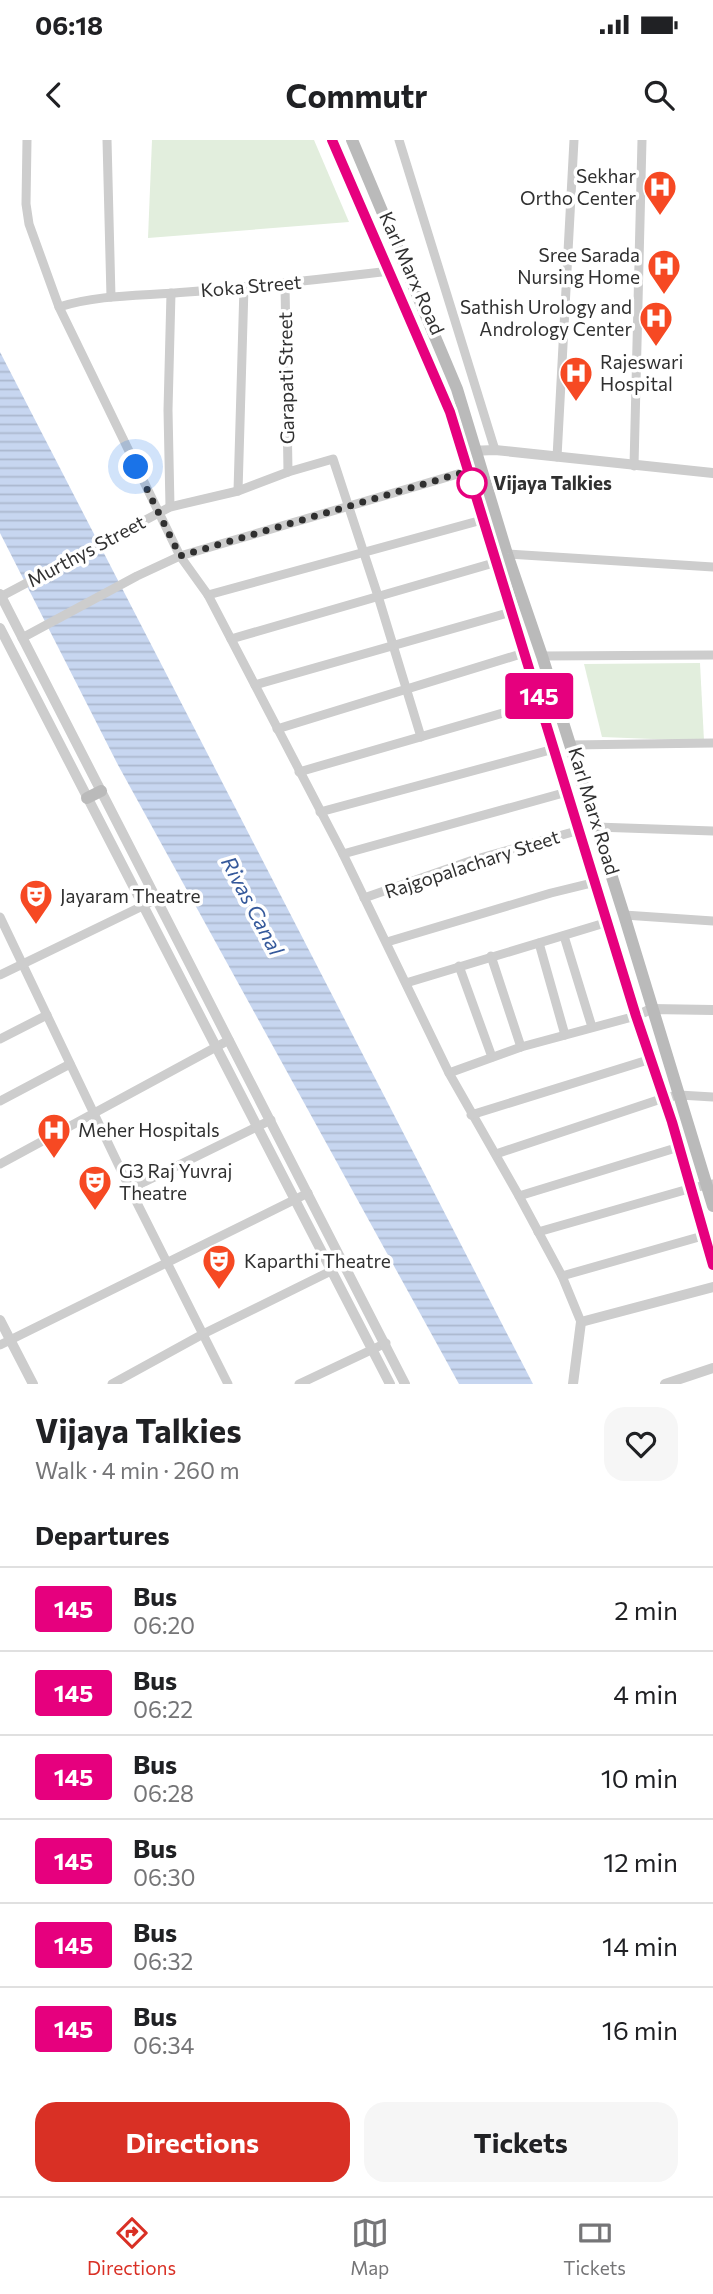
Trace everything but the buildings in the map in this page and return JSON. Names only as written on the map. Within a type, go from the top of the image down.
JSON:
[{"type":"main road","name":"Karl Marx Road","points":[[352,140],[457,389],[477,450],[502,558],[511,612],[692,1188],[713,1265]]},
{"type":"main road","name":"Karl Marx Road","points":[[335,141],[438,378],[482,520],[502,558],[542,656],[651,1009],[710,1184],[713,1206]]},
{"type":"main road","points":[[88,798],[101,791]]},
{"type":"street","points":[[27,140],[26,204],[29,224],[59,307],[180,556],[208,595],[343,854],[449,1073],[562,1276],[581,1321],[573,1384]]},
{"type":"street","points":[[107,140],[111,297]]},
{"type":"street","points":[[398,140],[495,450]]},
{"type":"street","points":[[557,457],[574,140]]},
{"type":"street","points":[[634,466],[642,140]]},
{"type":"street","name":"Koka Street","points":[[59,307],[79,301],[111,297],[244,288],[390,271]]},
{"type":"street","name":"Garapati Street","points":[[285,283],[288,472]]},
{"type":"street","points":[[238,491],[244,288]]},
{"type":"street","points":[[170,507],[168,410],[171,293]]},
{"type":"street","points":[[462,451],[495,450],[713,473]]},
{"type":"street","name":"Murthys Street","points":[[0,595],[170,507],[238,491],[333,459],[347,505]]},
{"type":"street","points":[[26,636],[180,556],[468,471]]},
{"type":"street","points":[[347,505],[379,596],[421,737]]},
{"type":"street","points":[[208,595],[482,520]]},
{"type":"street","points":[[231,639],[502,558],[713,567]]},
{"type":"street","points":[[0,595],[26,636],[101,791],[405,1384]]},
{"type":"street","points":[[255,685],[511,612]]},
{"type":"street","points":[[0,628],[390,1384]]},
{"type":"street","points":[[277,729],[524,653]]},
{"type":"street","points":[[542,656],[713,655]]},
{"type":"street","points":[[299,772],[541,702]]},
{"type":"street","points":[[570,745],[713,743]]},
{"type":"street","points":[[320,812],[554,749]]},
{"type":"street","points":[[343,854],[567,792]]},
{"type":"street","points":[[596,827],[713,831]]},
{"type":"street","name":"Rajgopalachary Steet","points":[[365,898],[473,860],[580,830]]},
{"type":"street","points":[[387,942],[596,882]]},
{"type":"street","points":[[0,975],[157,899]]},
{"type":"street","points":[[624,915],[713,921]]},
{"type":"street","points":[[0,917],[130,1189],[228,1384]]},
{"type":"street","points":[[407,983],[608,922]]},
{"type":"street","points":[[564,936],[592,1027]]},
{"type":"street","points":[[539,943],[565,1035]]},
{"type":"street","points":[[491,956],[521,1047]]},
{"type":"street","points":[[459,966],[492,1057]]},
{"type":"street","points":[[449,1073],[521,1047],[636,1016],[651,1009],[713,1010]]},
{"type":"street","points":[[0,1039],[47,1015]]},
{"type":"street","points":[[0,1164],[229,1040]]},
{"type":"street","points":[[471,1115],[652,1059]]},
{"type":"street","points":[[0,1101],[69,1064]]},
{"type":"street","points":[[496,1154],[664,1098],[679,1095],[713,1097]]},
{"type":"street","points":[[130,1189],[271,1120]]},
{"type":"street","points":[[519,1196],[679,1147]]},
{"type":"street","points":[[538,1231],[710,1184]]},
{"type":"street","points":[[5,1342],[308,1193]]},
{"type":"street","points":[[562,1276],[706,1235]]},
{"type":"street","points":[[113,1384],[203,1334],[331,1271]]},
{"type":"street","points":[[581,1321],[713,1287]]},
{"type":"street","points":[[0,1320],[5,1342],[33,1384]]},
{"type":"street","points":[[299,1384],[386,1343]]},
{"type":"street","points":[[665,1384],[713,1368]]},
{"type":"green space","points":[[152,140],[314,140],[349,222],[148,238]]},
{"type":"green space","points":[[700,663],[704,741],[602,737],[584,664]]},
{"type":"water","name":"Rivas Canal","points":[[0,352],[533,1384],[459,1384],[118,765],[0,533]]},
{"type":"bus line","name":"145","points":[[332,140],[438,378],[450,412],[636,1016],[672,1122],[713,1265]]},
{"type":"place","name":"Sekhar Ortho Center","points":[[660,217]]},
{"type":"place","name":"Sree Sarada Nursing Home","points":[[664,296]]},
{"type":"place","name":"Sathish Urology and Andrology Center","points":[[656,348]]},
{"type":"place","name":"Rajeswari Hospital","points":[[576,403]]},
{"type":"place","name":"Vijaya Talkies","points":[[472,483]]},
{"type":"place","name":"Jayaram Theatre","points":[[36,926]]},
{"type":"place","name":"Meher Hospitals","points":[[54,1160]]},
{"type":"place","name":"G3 Raj Yuvraj Theatre","points":[[95,1212]]},
{"type":"place","name":"Kaparthi Theatre","points":[[219,1291]]},
{"type":"route","points":[[136,467],[180,556],[468,471],[472,483]]}]
